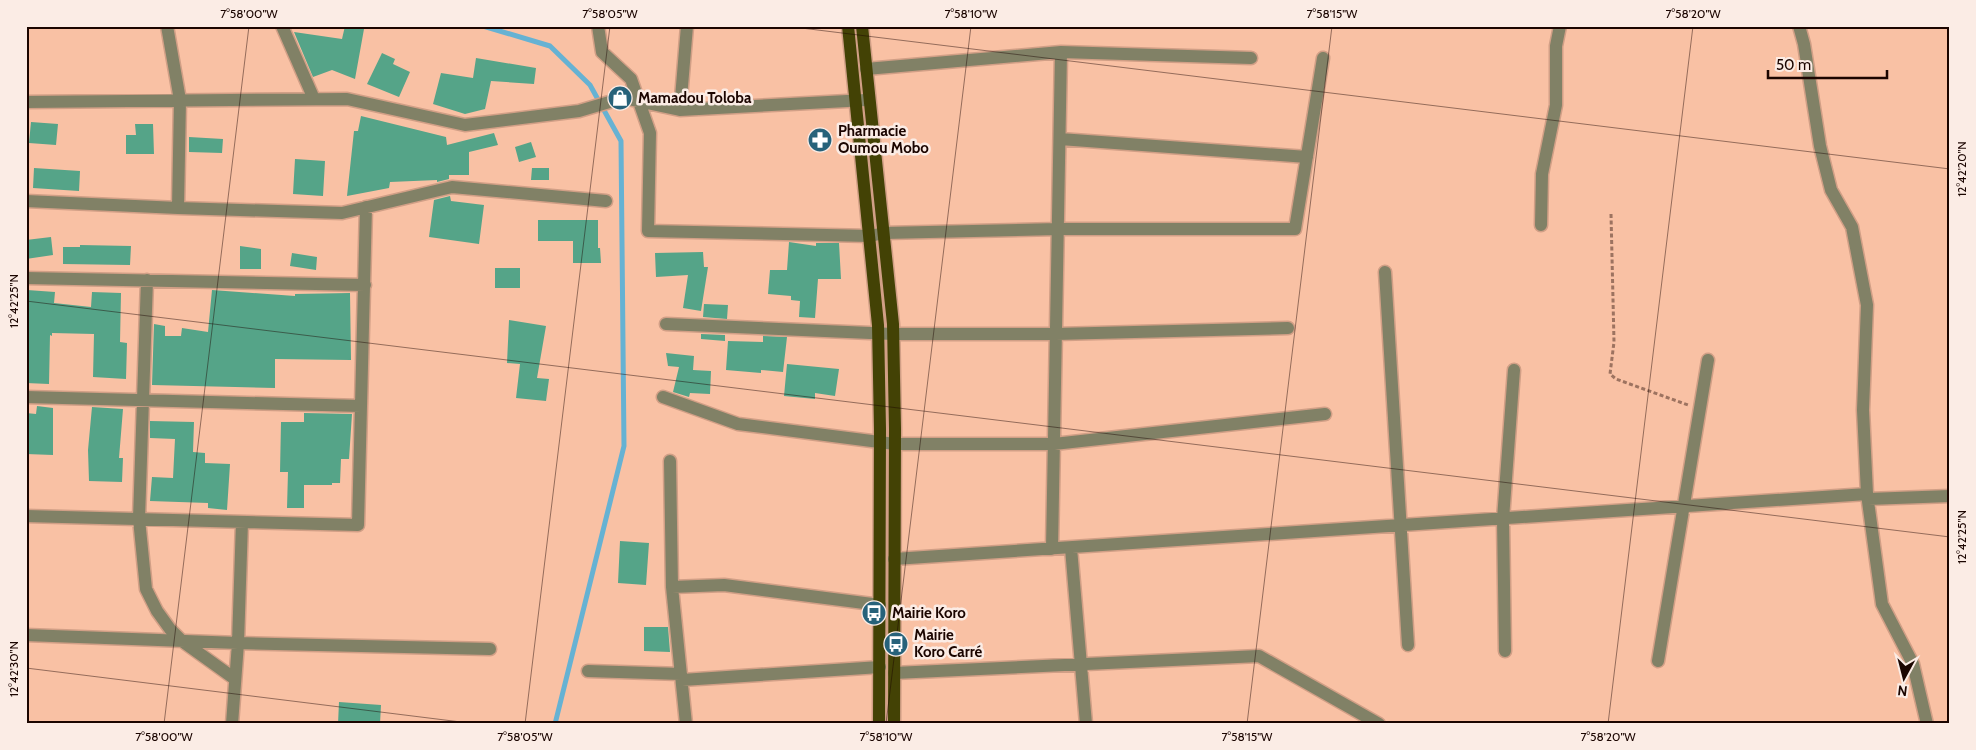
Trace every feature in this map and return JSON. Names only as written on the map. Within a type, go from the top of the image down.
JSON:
[{"type":"main road","points":[[848,26],[878,333],[880,442],[879,724]]},
{"type":"main road","points":[[862,26],[893,334],[894,724]]},
{"type":"street","points":[[167,26],[180,100],[178,208]]},
{"type":"street","points":[[282,26],[314,99]]},
{"type":"street","points":[[598,26],[602,52],[631,79],[650,133],[648,230],[870,236],[884,232],[1058,229],[1295,229],[1323,58]]},
{"type":"street","points":[[680,110],[687,26]]},
{"type":"street","points":[[1541,224],[1542,174],[1556,105],[1556,46],[1560,26]]},
{"type":"street","points":[[1799,26],[1804,44],[1820,146],[1831,190],[1852,227],[1866,305],[1864,410],[1867,496],[1882,604],[1913,664],[1927,724]]},
{"type":"street","points":[[1052,549],[1062,52]]},
{"type":"street","points":[[866,69],[1062,52],[1251,58]]},
{"type":"street","points":[[26,102],[348,99],[465,125],[579,111],[623,98],[680,110],[869,100]]},
{"type":"street","points":[[1060,139],[1307,157]]},
{"type":"street","points":[[26,201],[342,213],[452,187],[606,201]]},
{"type":"street","points":[[26,516],[358,525],[366,207]]},
{"type":"street","points":[[1385,272],[1408,645]]},
{"type":"street","points":[[26,278],[365,285]]},
{"type":"street","points":[[147,280],[139,519],[146,589],[157,611],[170,629],[182,641],[235,679]]},
{"type":"street","points":[[666,324],[893,334],[1056,334],[1288,328]]},
{"type":"street","points":[[1658,661],[1708,360]]},
{"type":"street","points":[[1505,651],[1503,519],[1514,370]]},
{"type":"street","points":[[26,397],[362,406]]},
{"type":"street","points":[[663,397],[738,424],[894,444],[1054,444],[1325,414]]},
{"type":"street","points":[[670,461],[672,587],[686,724]]},
{"type":"street","points":[[894,559],[1683,506],[1867,496],[1950,496]]},
{"type":"street","points":[[232,724],[238,643],[242,522]]},
{"type":"street","points":[[1071,548],[1086,724]]},
{"type":"street","points":[[672,587],[724,585],[880,605]]},
{"type":"street","points":[[26,635],[238,643],[490,649]]},
{"type":"street","points":[[894,673],[1259,656],[1379,724]]},
{"type":"street","points":[[588,671],[681,677],[880,668]]},
{"type":"path","points":[[1611,214],[1614,342],[1610,374],[1616,379],[1700,410]]},
{"type":"building","points":[[345,26],[364,29],[355,79],[332,70],[313,77],[294,32],[342,39]]},
{"type":"building","points":[[382,53],[395,59],[393,64],[410,72],[399,97],[367,84]]},
{"type":"building","points":[[476,58],[536,68],[534,84],[491,81],[485,109],[465,114],[433,104],[441,73],[473,78]]},
{"type":"building","points":[[361,116],[446,137],[447,145],[494,133],[498,145],[469,152],[469,175],[449,175],[449,179],[437,182],[437,180],[390,182],[389,188],[347,196],[354,131],[358,131]]},
{"type":"building","points":[[31,122],[58,124],[56,145],[29,143]]},
{"type":"building","points":[[135,124],[153,124],[154,154],[126,154],[126,135],[136,135]]},
{"type":"building","points":[[189,137],[223,139],[222,153],[189,152]]},
{"type":"building","points":[[531,142],[536,157],[519,162],[515,147]]},
{"type":"building","points":[[295,159],[325,161],[323,196],[293,194]]},
{"type":"building","points":[[34,168],[80,171],[79,191],[33,188]]},
{"type":"building","points":[[532,168],[549,168],[549,180],[531,180]]},
{"type":"building","points":[[450,196],[451,201],[484,205],[479,244],[429,237],[434,200]]},
{"type":"building","points":[[538,220],[598,220],[598,248],[600,248],[601,263],[573,263],[573,241],[538,241]]},
{"type":"building","points":[[51,237],[53,255],[26,259],[26,240]]},
{"type":"building","points":[[789,242],[816,246],[816,243],[839,243],[841,279],[818,279],[815,318],[799,317],[800,301],[791,300],[791,296],[768,294],[770,270],[787,270]]},
{"type":"building","points":[[80,245],[131,246],[130,265],[63,264],[63,247],[80,247]]},
{"type":"building","points":[[240,246],[261,249],[261,269],[240,269]]},
{"type":"building","points":[[703,252],[704,267],[708,267],[701,311],[683,308],[688,275],[656,277],[655,253]]},
{"type":"building","points":[[292,253],[317,257],[316,270],[290,266]]},
{"type":"building","points":[[495,268],[520,268],[520,288],[495,288]]},
{"type":"building","points":[[27,290],[55,292],[54,303],[91,307],[92,292],[121,293],[120,342],[127,343],[126,379],[93,377],[94,334],[52,333],[52,336],[50,335],[49,384],[26,383]]},
{"type":"building","points":[[212,290],[295,296],[295,294],[350,293],[351,360],[275,359],[275,388],[152,385],[154,324],[165,326],[165,336],[181,336],[182,328],[208,332]]},
{"type":"building","points":[[704,304],[728,305],[727,319],[703,317]]},
{"type":"building","points":[[509,320],[546,326],[537,378],[549,379],[546,401],[516,398],[520,364],[507,363]]},
{"type":"building","points":[[701,334],[725,335],[725,341],[701,339]]},
{"type":"building","points":[[763,336],[787,337],[783,372],[761,370],[761,373],[726,370],[728,341],[763,342]]},
{"type":"building","points":[[666,353],[694,356],[693,370],[711,371],[710,394],[690,393],[689,397],[673,392],[679,367],[668,366]]},
{"type":"building","points":[[787,364],[839,369],[835,396],[815,393],[815,399],[784,396]]},
{"type":"building","points":[[37,406],[53,408],[53,455],[26,454],[26,413],[36,414]]},
{"type":"building","points":[[92,407],[123,409],[119,458],[123,458],[122,482],[89,481],[88,450]]},
{"type":"building","points":[[304,413],[352,414],[349,459],[341,459],[340,483],[332,483],[332,485],[304,485],[304,508],[287,508],[288,472],[280,472],[281,422],[304,422]]},
{"type":"building","points":[[150,421],[194,422],[193,452],[205,453],[205,463],[230,464],[227,510],[208,508],[208,503],[150,501],[152,477],[173,478],[175,439],[150,438]]},
{"type":"building","points":[[620,541],[649,543],[646,585],[618,583]]},
{"type":"building","points":[[644,627],[668,627],[670,652],[644,651]]},
{"type":"building","points":[[339,702],[381,705],[380,724],[338,724]]},
{"type":"waterway","points":[[483,26],[550,46],[590,85],[621,141],[624,446],[555,724]]},
{"type":"place","name":"Mamadou Toloba","points":[[620,98]]},
{"type":"place","name":"Pharmacie Oumou Mobo","points":[[820,140]]},
{"type":"place","name":"Mairie Koro","points":[[874,613]]},
{"type":"place","name":"Mairie Koro Carré","points":[[896,644]]}]
